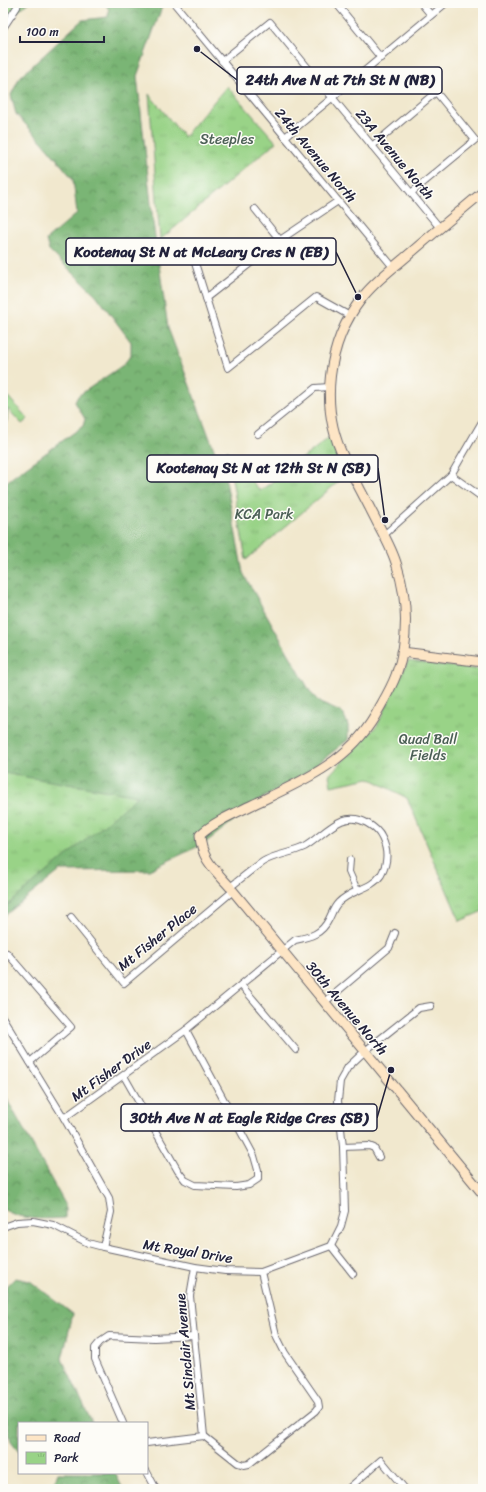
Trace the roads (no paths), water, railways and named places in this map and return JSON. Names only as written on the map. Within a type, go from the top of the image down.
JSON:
[{"type":"street","points":[[3,28],[17,7],[18,3]]},
{"type":"street","points":[[336,3],[381,58]]},
{"type":"street","points":[[421,3],[431,15]]},
{"type":"street","points":[[285,137],[446,3]]},
{"type":"street","name":"24th Avenue North","points":[[178,4],[222,61],[393,267]]},
{"type":"street","name":"23A Avenue North","points":[[222,61],[270,22],[440,228]]},
{"type":"street","points":[[372,146],[436,92],[475,140],[411,193]]},
{"type":"street","points":[[483,192],[378,280],[362,298],[350,316],[339,338],[332,365],[329,387],[334,429],[343,456],[384,535],[397,564],[404,596],[405,625],[402,652],[483,662]]},
{"type":"street","points":[[206,298],[280,240],[338,201]]},
{"type":"street","points":[[255,209],[280,240]]},
{"type":"street","points":[[195,263],[228,368],[316,297],[350,316]]},
{"type":"street","points":[[258,434],[315,388],[329,387]]},
{"type":"street","points":[[384,535],[451,475],[483,420]]},
{"type":"street","points":[[451,475],[483,498]]},
{"type":"street","name":"30th Avenue North","points":[[402,652],[396,676],[374,717],[354,743],[338,758],[309,778],[207,829],[200,835],[200,846],[205,858],[483,1194]]},
{"type":"street","name":"Mt Fisher Drive","points":[[103,1247],[112,1212],[109,1198],[64,1118],[186,1030],[295,940],[312,936],[321,931],[327,923],[336,904],[345,896],[357,890],[366,888],[374,883],[380,876],[385,865],[387,855],[383,839],[373,827],[364,821],[351,819],[339,821],[329,827],[314,841],[302,848],[265,860],[231,889]]},
{"type":"street","points":[[350,860],[349,872],[357,890]]},
{"type":"street","name":"Mt Fisher Place","points":[[71,917],[124,983],[231,889]]},
{"type":"street","points":[[325,1002],[389,948],[395,933]]},
{"type":"street","points":[[3,956],[7,953],[71,1027],[30,1062]]},
{"type":"street","points":[[241,985],[296,1050]]},
{"type":"street","points":[[353,1274],[331,1246],[341,1226],[345,1211],[343,1147],[338,1101],[340,1081],[348,1067],[365,1051],[419,1008],[431,1006]]},
{"type":"street","points":[[3,1018],[64,1118]]},
{"type":"street","points":[[124,1076],[178,1171],[185,1180],[195,1185],[236,1187],[249,1185],[258,1179],[258,1170],[254,1156],[186,1030]]},
{"type":"street","points":[[343,1147],[369,1146],[374,1148],[380,1156]]},
{"type":"street","name":"Mt Royal Drive","points":[[3,1227],[17,1222],[33,1221],[53,1225],[88,1243],[103,1247],[195,1267],[225,1270],[261,1272],[331,1246]]},
{"type":"street","name":"Mt Sinclair Avenue","points":[[195,1267],[190,1296],[204,1436]]},
{"type":"street","points":[[148,1443],[204,1436],[238,1463],[244,1465],[249,1464],[316,1411],[319,1407],[318,1401],[285,1353],[276,1335],[261,1272]]},
{"type":"street","points":[[123,1422],[94,1359],[95,1348],[100,1342],[109,1336],[154,1338],[194,1336]]},
{"type":"street","points":[[348,1489],[381,1460],[405,1489]]},
{"type":"street","points":[[148,1474],[156,1489]]},
{"type":"place","name":"24th Ave N at 7th St N (NB)","points":[[197,49]]},
{"type":"place","name":"Kootenay St N at McLeary Cres N (EB)","points":[[358,297]]},
{"type":"place","name":"Kootenay St N at 12th St N (SB)","points":[[385,520]]},
{"type":"place","name":"30th Ave N at Eagle Ridge Cres (SB)","points":[[391,1070]]},
{"type":"park label","name":"Steeples","points":[[227,139]]},
{"type":"park label","name":"KCA Park","points":[[264,514]]},
{"type":"park label","name":"Quad Ball Fields","points":[[428,748]]}]
